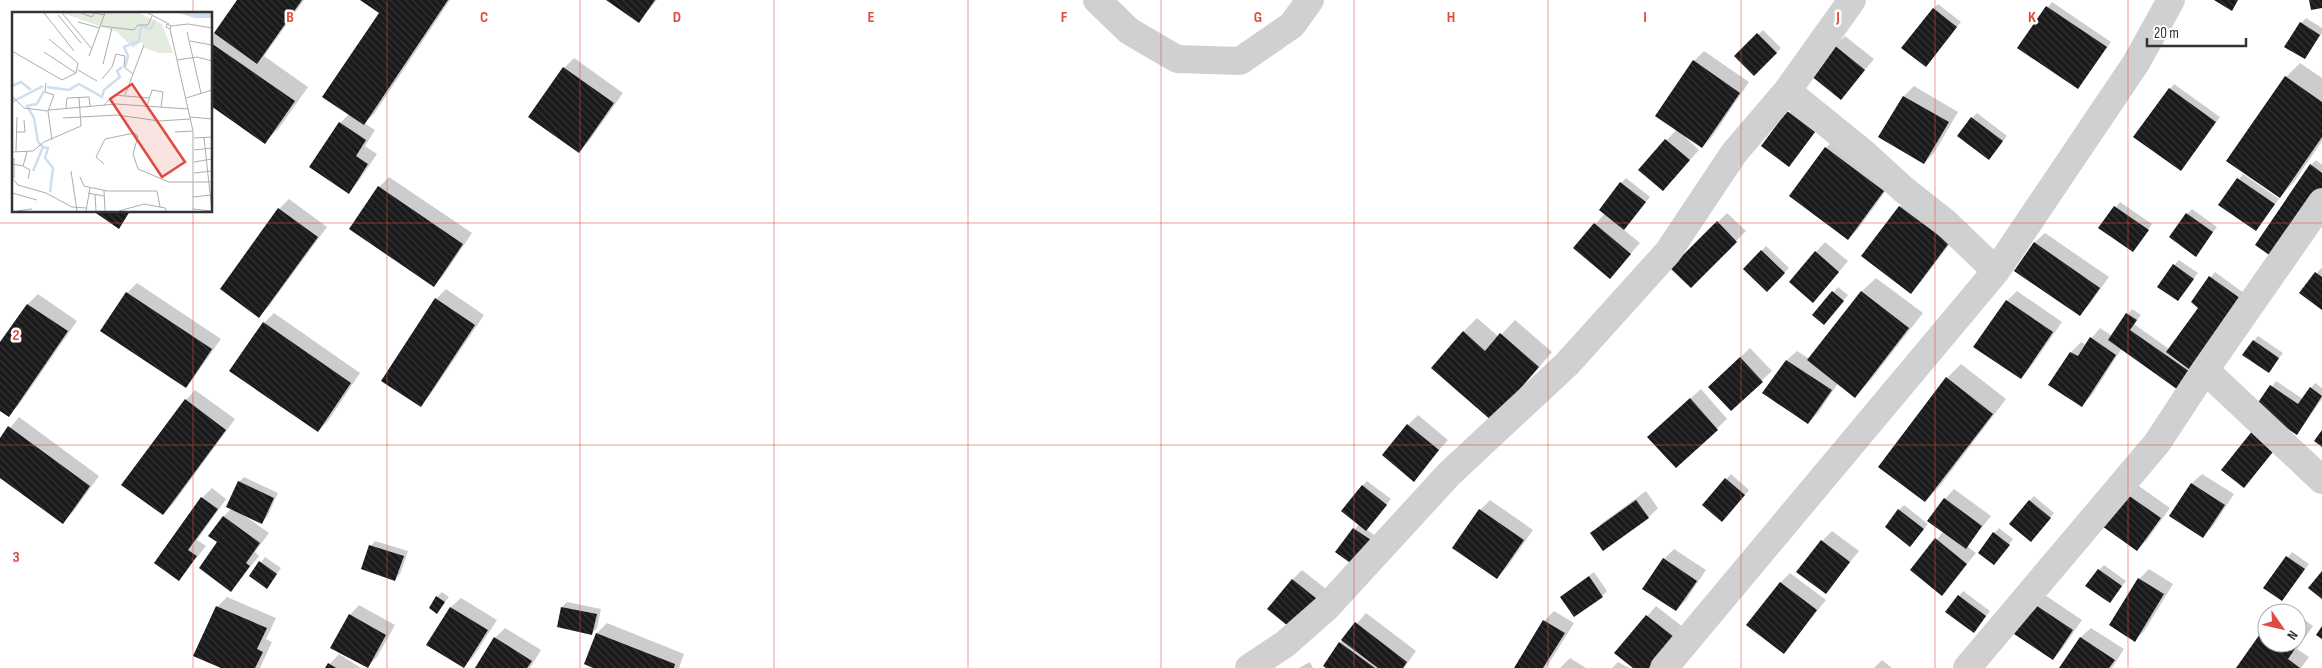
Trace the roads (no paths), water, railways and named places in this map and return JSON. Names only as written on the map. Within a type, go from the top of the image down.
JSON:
[{"type":"street","points":[[1097,0],[1129,30],[1177,59],[1240,61],[1292,25],[1310,0]]},
{"type":"street","points":[[1249,668],[1285,644],[1326,608],[1449,474],[1567,364],[1668,252],[1734,153],[1787,91],[1852,0]]},
{"type":"street","points":[[1669,666],[1996,271],[2136,63],[2171,0]]},
{"type":"street","points":[[1787,91],[1866,155],[1902,189],[1946,223],[1996,271]]},
{"type":"street","points":[[1967,668],[2157,443],[2205,370],[2322,202]]},
{"type":"street","points":[[2205,370],[2322,480]]}]
